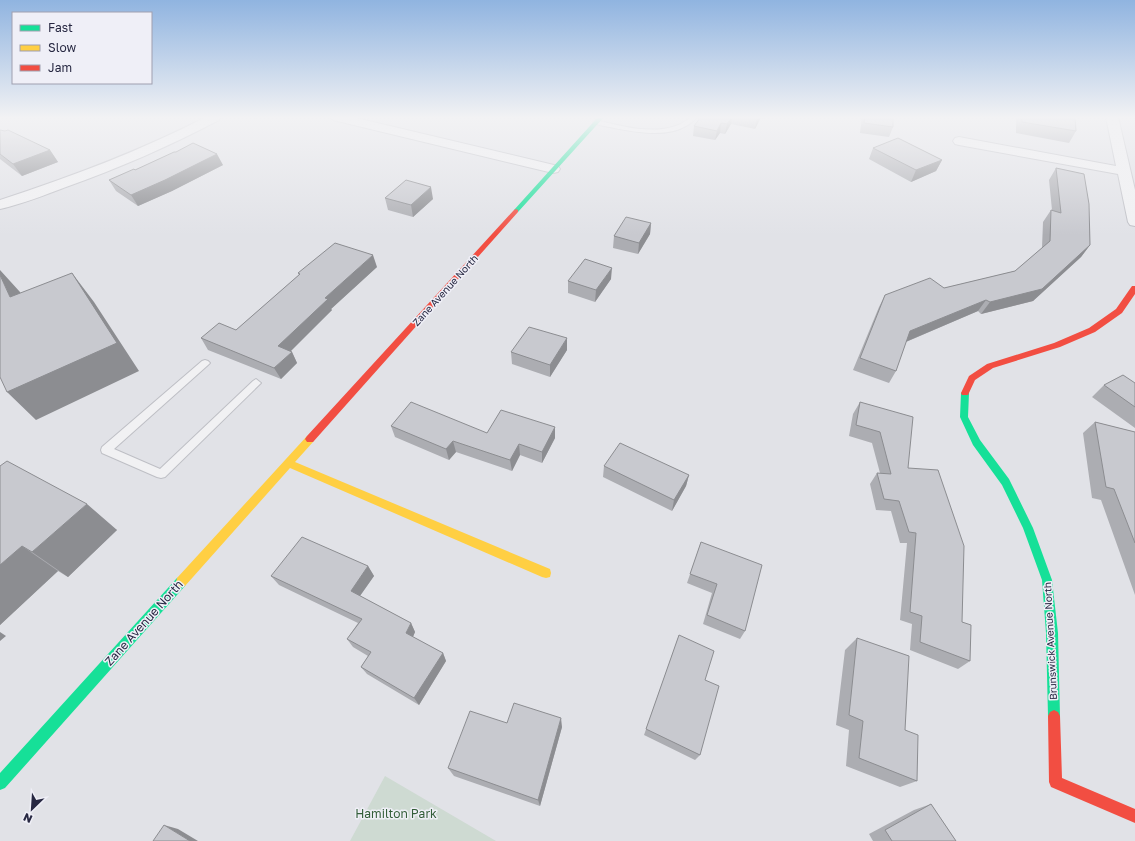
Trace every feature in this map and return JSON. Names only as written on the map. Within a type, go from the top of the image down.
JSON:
[{"type":"main road","name":"Zane Avenue North","points":[[0,783],[565,156]]},
{"type":"main road","name":"Brunswick Avenue North","points":[[1135,288],[1118,311],[1092,330],[1057,345],[990,366],[972,378],[964,395],[964,417],[976,442],[1006,482],[1028,528],[1047,580],[1052,633],[1056,782],[1135,816]]},
{"type":"main road","points":[[289,463],[546,573]]},
{"type":"street","points":[[0,205],[83,176],[131,156]]},
{"type":"street","points":[[500,156],[553,169]]},
{"type":"street","points":[[1043,156],[1124,171]]},
{"type":"street","points":[[1121,156],[1135,222]]},
{"type":"lane","points":[[205,363],[106,450],[161,474],[256,383]]},
{"type":"green space","name":"Hamilton Park","points":[[385,776],[496,841],[350,841]]},
{"type":"building","points":[[3,156],[33,156],[13,164]]},
{"type":"building","points":[[165,156],[213,156],[131,195],[109,180],[134,169],[135,170]]},
{"type":"building","points":[[889,156],[934,156],[942,160],[916,170]]},
{"type":"building","points":[[1056,168],[1084,174],[1089,204],[1090,245],[1042,289],[990,302],[986,300],[910,331],[896,371],[860,358],[885,295],[930,278],[944,288],[1015,271],[1050,241],[1051,210],[1061,213]]},
{"type":"building","points":[[406,180],[431,187],[411,205],[385,198]]},
{"type":"building","points":[[626,217],[651,223],[639,243],[614,236]]},
{"type":"building","points":[[335,243],[373,255],[325,298],[328,299],[278,346],[292,352],[274,368],[201,338],[219,323],[236,330],[300,274],[298,273]]},
{"type":"building","points":[[585,259],[612,268],[596,290],[568,281]]},
{"type":"building","points":[[72,273],[117,343],[7,392],[0,377],[0,275],[10,297]]},
{"type":"building","points":[[529,327],[567,338],[550,365],[511,352]]},
{"type":"building","points":[[1123,375],[1135,383],[1135,407],[1104,385]]},
{"type":"building","points":[[411,402],[487,433],[501,410],[555,427],[542,452],[519,444],[510,460],[453,441],[446,449],[391,426]]},
{"type":"building","points":[[860,402],[913,417],[908,468],[938,470],[964,546],[962,622],[971,625],[970,661],[920,642],[922,616],[910,612],[916,533],[909,532],[899,501],[884,499],[877,473],[891,474],[880,432],[856,425]]},
{"type":"building","points":[[1095,422],[1135,432],[1135,543],[1114,489],[1106,487]]},
{"type":"building","points":[[620,443],[689,475],[674,500],[604,466]]},
{"type":"building","points":[[7,461],[87,504],[32,552],[22,546],[0,565],[0,466]]},
{"type":"building","points":[[302,537],[368,566],[351,591],[411,623],[406,633],[443,653],[414,698],[361,667],[371,652],[347,639],[362,619],[271,576]]},
{"type":"building","points":[[701,542],[762,565],[745,631],[707,615],[717,584],[690,574]]},
{"type":"building","points":[[679,635],[714,651],[705,680],[719,686],[700,755],[646,729]]},
{"type":"building","points":[[857,638],[909,656],[905,730],[918,735],[917,781],[859,758],[863,721],[849,715]]},
{"type":"building","points":[[514,703],[561,718],[538,800],[448,768],[470,711],[507,723]]},
{"type":"building","points":[[931,804],[956,841],[892,841],[885,830]]},
{"type":"building","points":[[164,825],[190,841],[153,841]]},
{"type":"traffic: fast","points":[[516,211],[566,156]]},
{"type":"traffic: fast","points":[[965,393],[964,417],[976,442],[1006,482],[1028,528],[1047,580],[1052,633],[1054,716]]},
{"type":"traffic: fast","points":[[0,783],[181,582]]},
{"type":"traffic: slow","points":[[181,582],[310,439]]},
{"type":"traffic: slow","points":[[289,463],[546,573]]},
{"type":"traffic: jam","points":[[310,439],[516,211]]},
{"type":"traffic: jam","points":[[965,393],[972,378],[990,366],[1057,345],[1092,330],[1119,311],[1135,288]]},
{"type":"traffic: jam","points":[[1054,716],[1056,782],[1135,816]]}]
